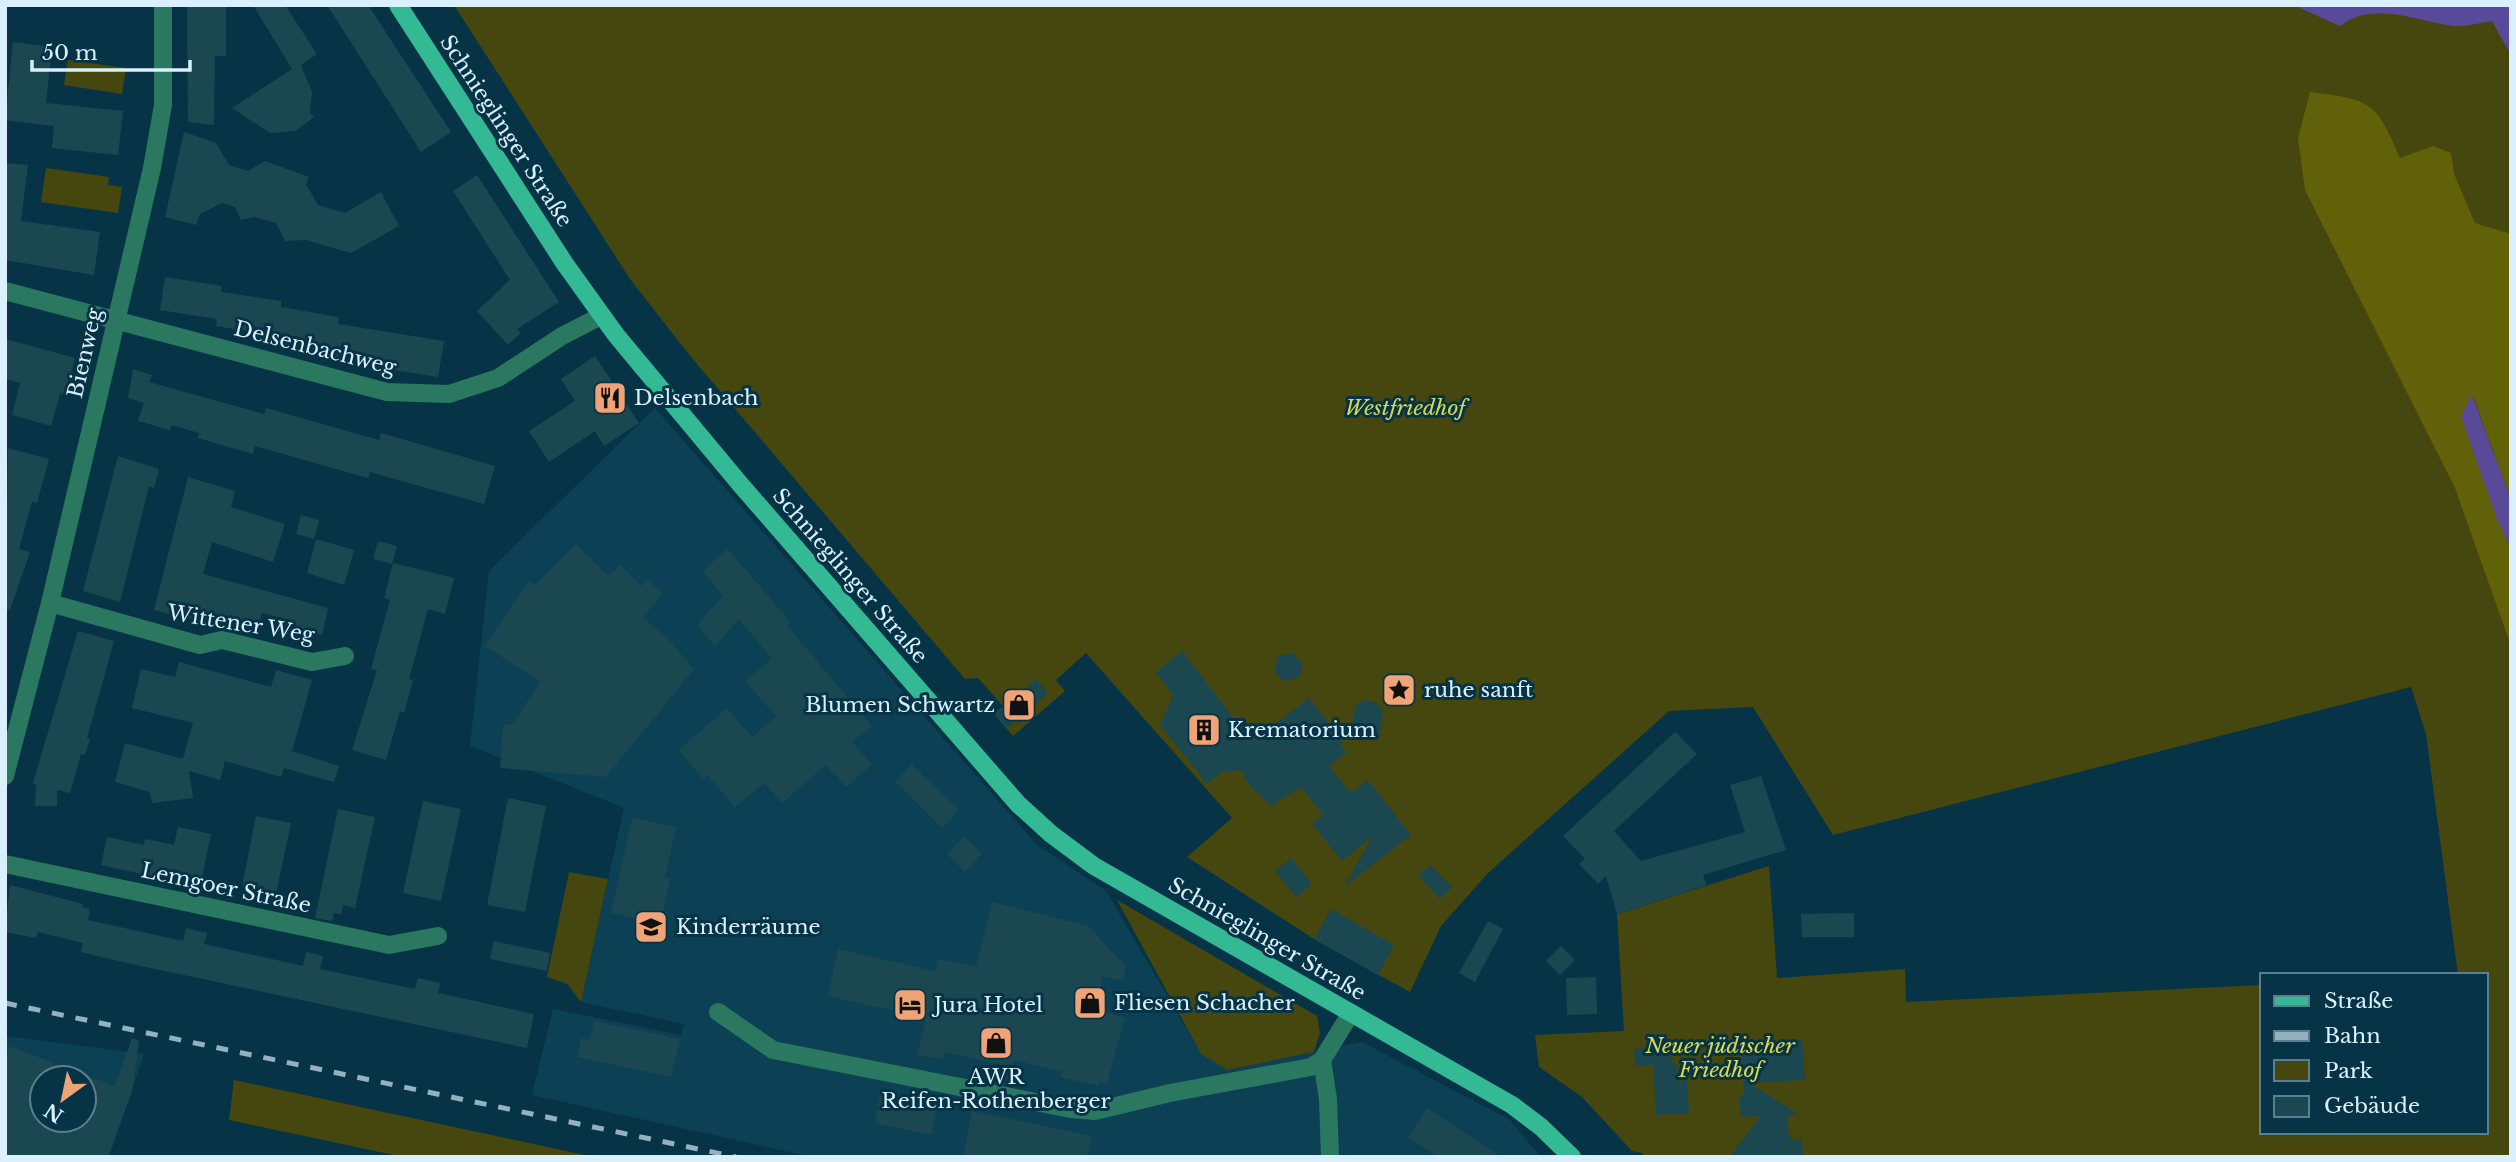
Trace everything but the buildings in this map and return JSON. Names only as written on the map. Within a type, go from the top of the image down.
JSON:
[{"type":"main road","name":"Schnieglinger Straße","points":[[398,5],[601,316],[740,484],[1018,804],[1051,834],[1094,866],[1512,1105],[1541,1127],[1572,1157]]},
{"type":"street","name":"Bienweg","points":[[5,776],[14,704],[50,603],[144,204],[163,105],[163,5]]},
{"type":"street","name":"Delsenbachweg","points":[[5,291],[387,392],[449,394],[498,378],[562,336],[601,316]]},
{"type":"street","name":"Wittener Weg","points":[[50,603],[200,645],[222,640],[312,662],[345,656]]},
{"type":"street","name":"Lemgoer Straße","points":[[5,864],[389,945],[438,936]]},
{"type":"street","points":[[718,1012],[773,1050],[1072,1110],[1094,1111],[1170,1093],[1311,1067],[1322,1060],[1351,1013]]},
{"type":"street","points":[[1322,1060],[1328,1099],[1330,1157]]},
{"type":"shaded area","points":[[2293,5],[2511,5],[2511,55],[2492,21],[2453,26],[2381,13],[2353,18],[2340,26]]},
{"type":"shaded area","points":[[2310,92],[2359,101],[2368,106],[2384,124],[2400,158],[2433,146],[2451,153],[2454,174],[2475,223],[2511,234],[2511,500],[2473,396],[2461,416],[2497,519],[2511,548],[2511,646],[2455,488],[2305,190],[2298,138]]},
{"type":"shaded area","points":[[2472,395],[2511,500],[2511,548],[2497,519],[2461,416]]},
{"type":"shaded area","points":[[655,408],[1036,844],[1106,891],[1201,1054],[1227,1070],[1362,1042],[1510,1120],[1541,1157],[812,1157],[532,1095],[553,1009],[681,1035],[684,1024],[581,1002],[624,808],[470,746],[489,571]]},
{"type":"shaded area","points":[[5,1036],[144,1054],[109,1157],[5,1157]]},
{"type":"green space","name":"Westfriedhof","points":[[454,5],[2511,5],[2511,1157],[1643,1157],[1642,1153],[1632,1151],[1582,1097],[1539,1067],[1535,1035],[1624,1031],[1617,914],[1769,866],[1777,978],[1905,969],[1906,1002],[2260,985],[2260,1134],[2488,1134],[2488,973],[2458,973],[2426,734],[2411,687],[1833,835],[1753,707],[1669,711],[1488,873],[1441,926],[1410,992],[1314,939],[1187,857],[1232,818],[1086,653],[1056,680],[1065,691],[1013,736],[994,714],[1003,706],[978,678],[965,679],[691,357],[630,279]]},
{"type":"green space","points":[[68,60],[126,68],[122,94],[64,85]]},
{"type":"green space","points":[[46,168],[109,177],[108,185],[122,187],[118,213],[41,202]]},
{"type":"green space","points":[[569,872],[608,879],[581,1002],[567,984],[547,977]]},
{"type":"green space","points":[[1117,900],[1317,1016],[1320,1033],[1314,1052],[1227,1070],[1201,1054]]},
{"type":"green space","points":[[234,1080],[594,1157],[403,1157],[229,1120]]},
{"type":"railway","points":[[5,1003],[736,1157]]},
{"type":"place","name":"Delsenbach","points":[[610,398]]},
{"type":"place","name":"ruhe sanft","points":[[1399,690]]},
{"type":"place","name":"Blumen Schwartz","points":[[1019,705]]},
{"type":"place","name":"Krematorium","points":[[1204,730]]},
{"type":"place","name":"Kinderräume","points":[[651,927]]},
{"type":"place","name":"Fliesen Schacher","points":[[1090,1003]]},
{"type":"place","name":"Jura Hotel","points":[[910,1005]]},
{"type":"place","name":"AWR Reifen-Rothenberger","points":[[996,1043]]},
{"type":"park label","name":"Neuer jüdischer Friedhof","points":[[1720,1058]]}]
